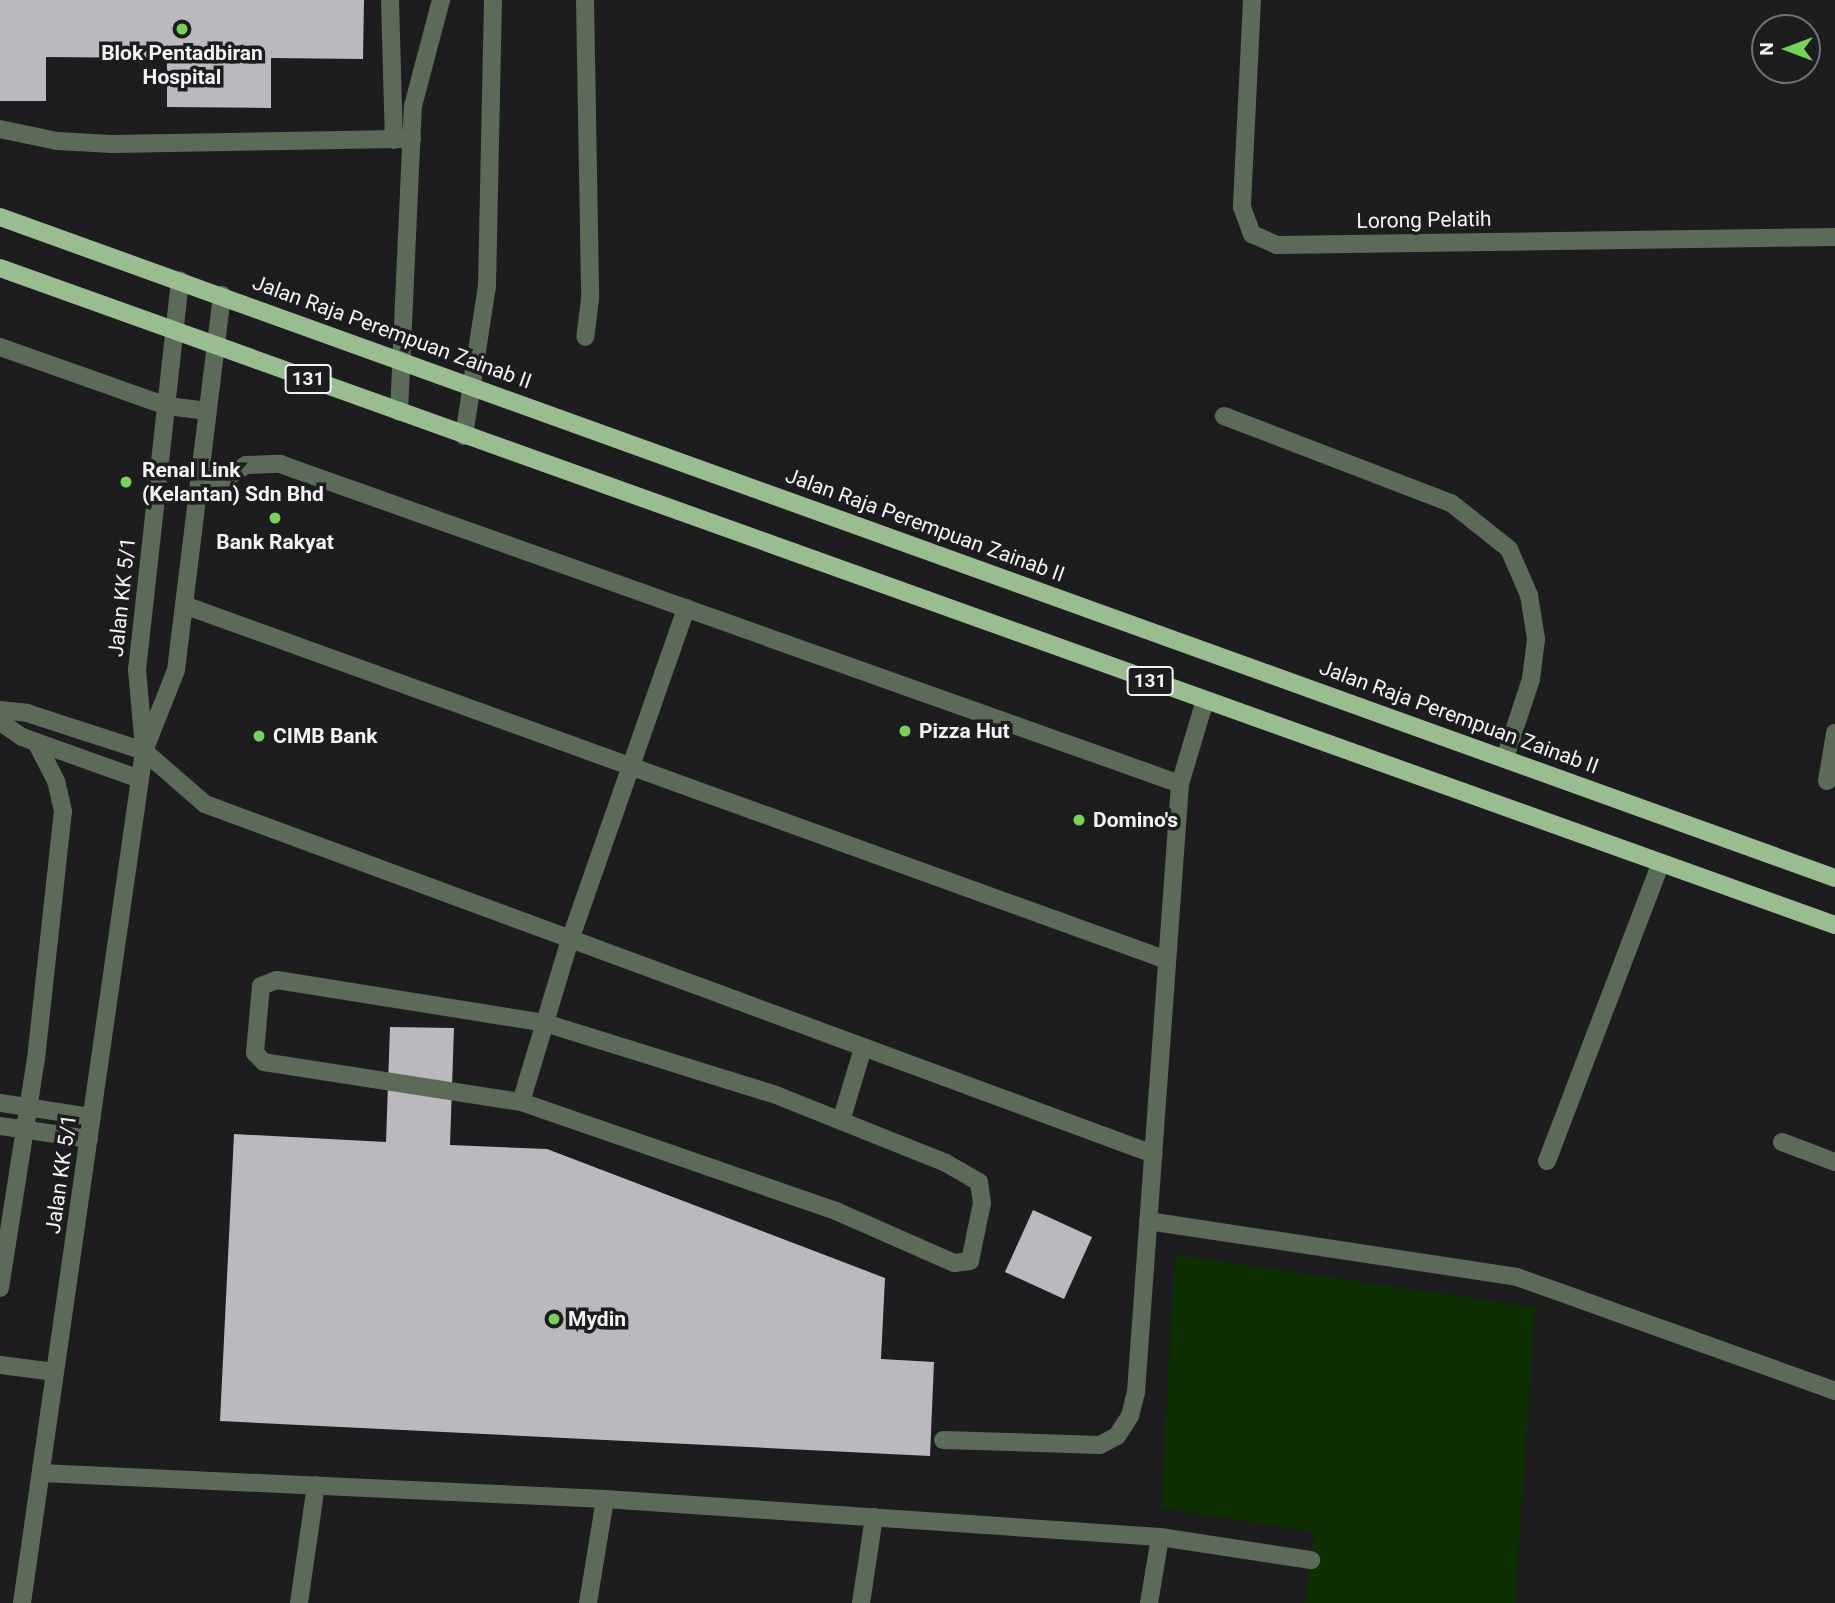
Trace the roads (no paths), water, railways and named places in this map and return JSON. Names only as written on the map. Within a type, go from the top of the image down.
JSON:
[{"type":"main road","name":"Jalan Raja Perempuan Zainab II","points":[[0,217],[1835,878]]},
{"type":"main road","name":"131","points":[[0,268],[1835,925]]},
{"type":"street","points":[[390,0],[403,140],[399,412]]},
{"type":"street","points":[[403,140],[441,0]]},
{"type":"street","points":[[464,436],[491,227],[493,0]]},
{"type":"street","points":[[585,0],[590,299],[585,337]]},
{"type":"street","name":"Lorong Pelatih","points":[[1252,0],[1242,207],[1252,234],[1277,244],[1835,237]]},
{"type":"street","points":[[0,128],[57,141],[112,144],[403,140]]},
{"type":"street","name":"Jalan KK 5/1","points":[[22,1603],[144,751],[137,670],[180,281]]},
{"type":"street","name":"Jalan KK 5/1","points":[[144,751],[176,670],[222,295]]},
{"type":"street","points":[[0,347],[166,406],[208,411]]},
{"type":"street","points":[[1224,416],[1451,503],[1509,549],[1529,595],[1536,639],[1531,679],[1505,758]]},
{"type":"street","points":[[198,497],[246,466],[280,464],[1180,784]]},
{"type":"street","points":[[184,606],[1167,960]]},
{"type":"street","points":[[521,1102],[570,940],[686,608]]},
{"type":"street","points":[[943,1440],[1079,1447],[1100,1445],[1117,1436],[1129,1416],[1136,1392],[1180,784],[1205,700]]},
{"type":"street","points":[[0,710],[27,713],[144,751],[205,804],[1153,1154]]},
{"type":"street","points":[[0,722],[36,742],[140,779]]},
{"type":"street","points":[[1828,781],[1835,733]]},
{"type":"street","points":[[1,1280],[29,1107],[63,810],[57,781],[36,742]]},
{"type":"street","points":[[1547,1161],[1661,863]]},
{"type":"street","points":[[277,980],[545,1024],[776,1095],[946,1163],[979,1182],[982,1203],[970,1261],[954,1263],[836,1211],[521,1102],[264,1062],[255,1053],[261,986],[277,980]]},
{"type":"street","points":[[841,1121],[863,1048]]},
{"type":"street","points":[[0,1103],[92,1117]]},
{"type":"street","points":[[0,1125],[89,1139]]},
{"type":"street","points":[[1782,1142],[1835,1162]]},
{"type":"street","points":[[1148,1221],[1517,1277],[1752,1358],[1835,1391]]},
{"type":"street","points":[[0,1365],[55,1372]]},
{"type":"street","points":[[41,1473],[605,1499],[1160,1536],[1311,1560]]},
{"type":"street","points":[[299,1603],[316,1485]]},
{"type":"street","points":[[588,1603],[605,1499]]},
{"type":"street","points":[[861,1603],[874,1517]]},
{"type":"street","points":[[1149,1603],[1160,1536]]},
{"type":"place","name":"Blok Pentadbiran Hospital","points":[[182,29]]},
{"type":"place","name":"Renal Link (Kelantan) Sdn Bhd","points":[[126,482]]},
{"type":"place","name":"Bank Rakyat","points":[[275,518]]},
{"type":"place","name":"Pizza Hut","points":[[905,731]]},
{"type":"place","name":"CIMB Bank","points":[[259,736]]},
{"type":"place","name":"Domino's","points":[[1079,820]]},
{"type":"place","name":"Mydin","points":[[554,1319]]}]
